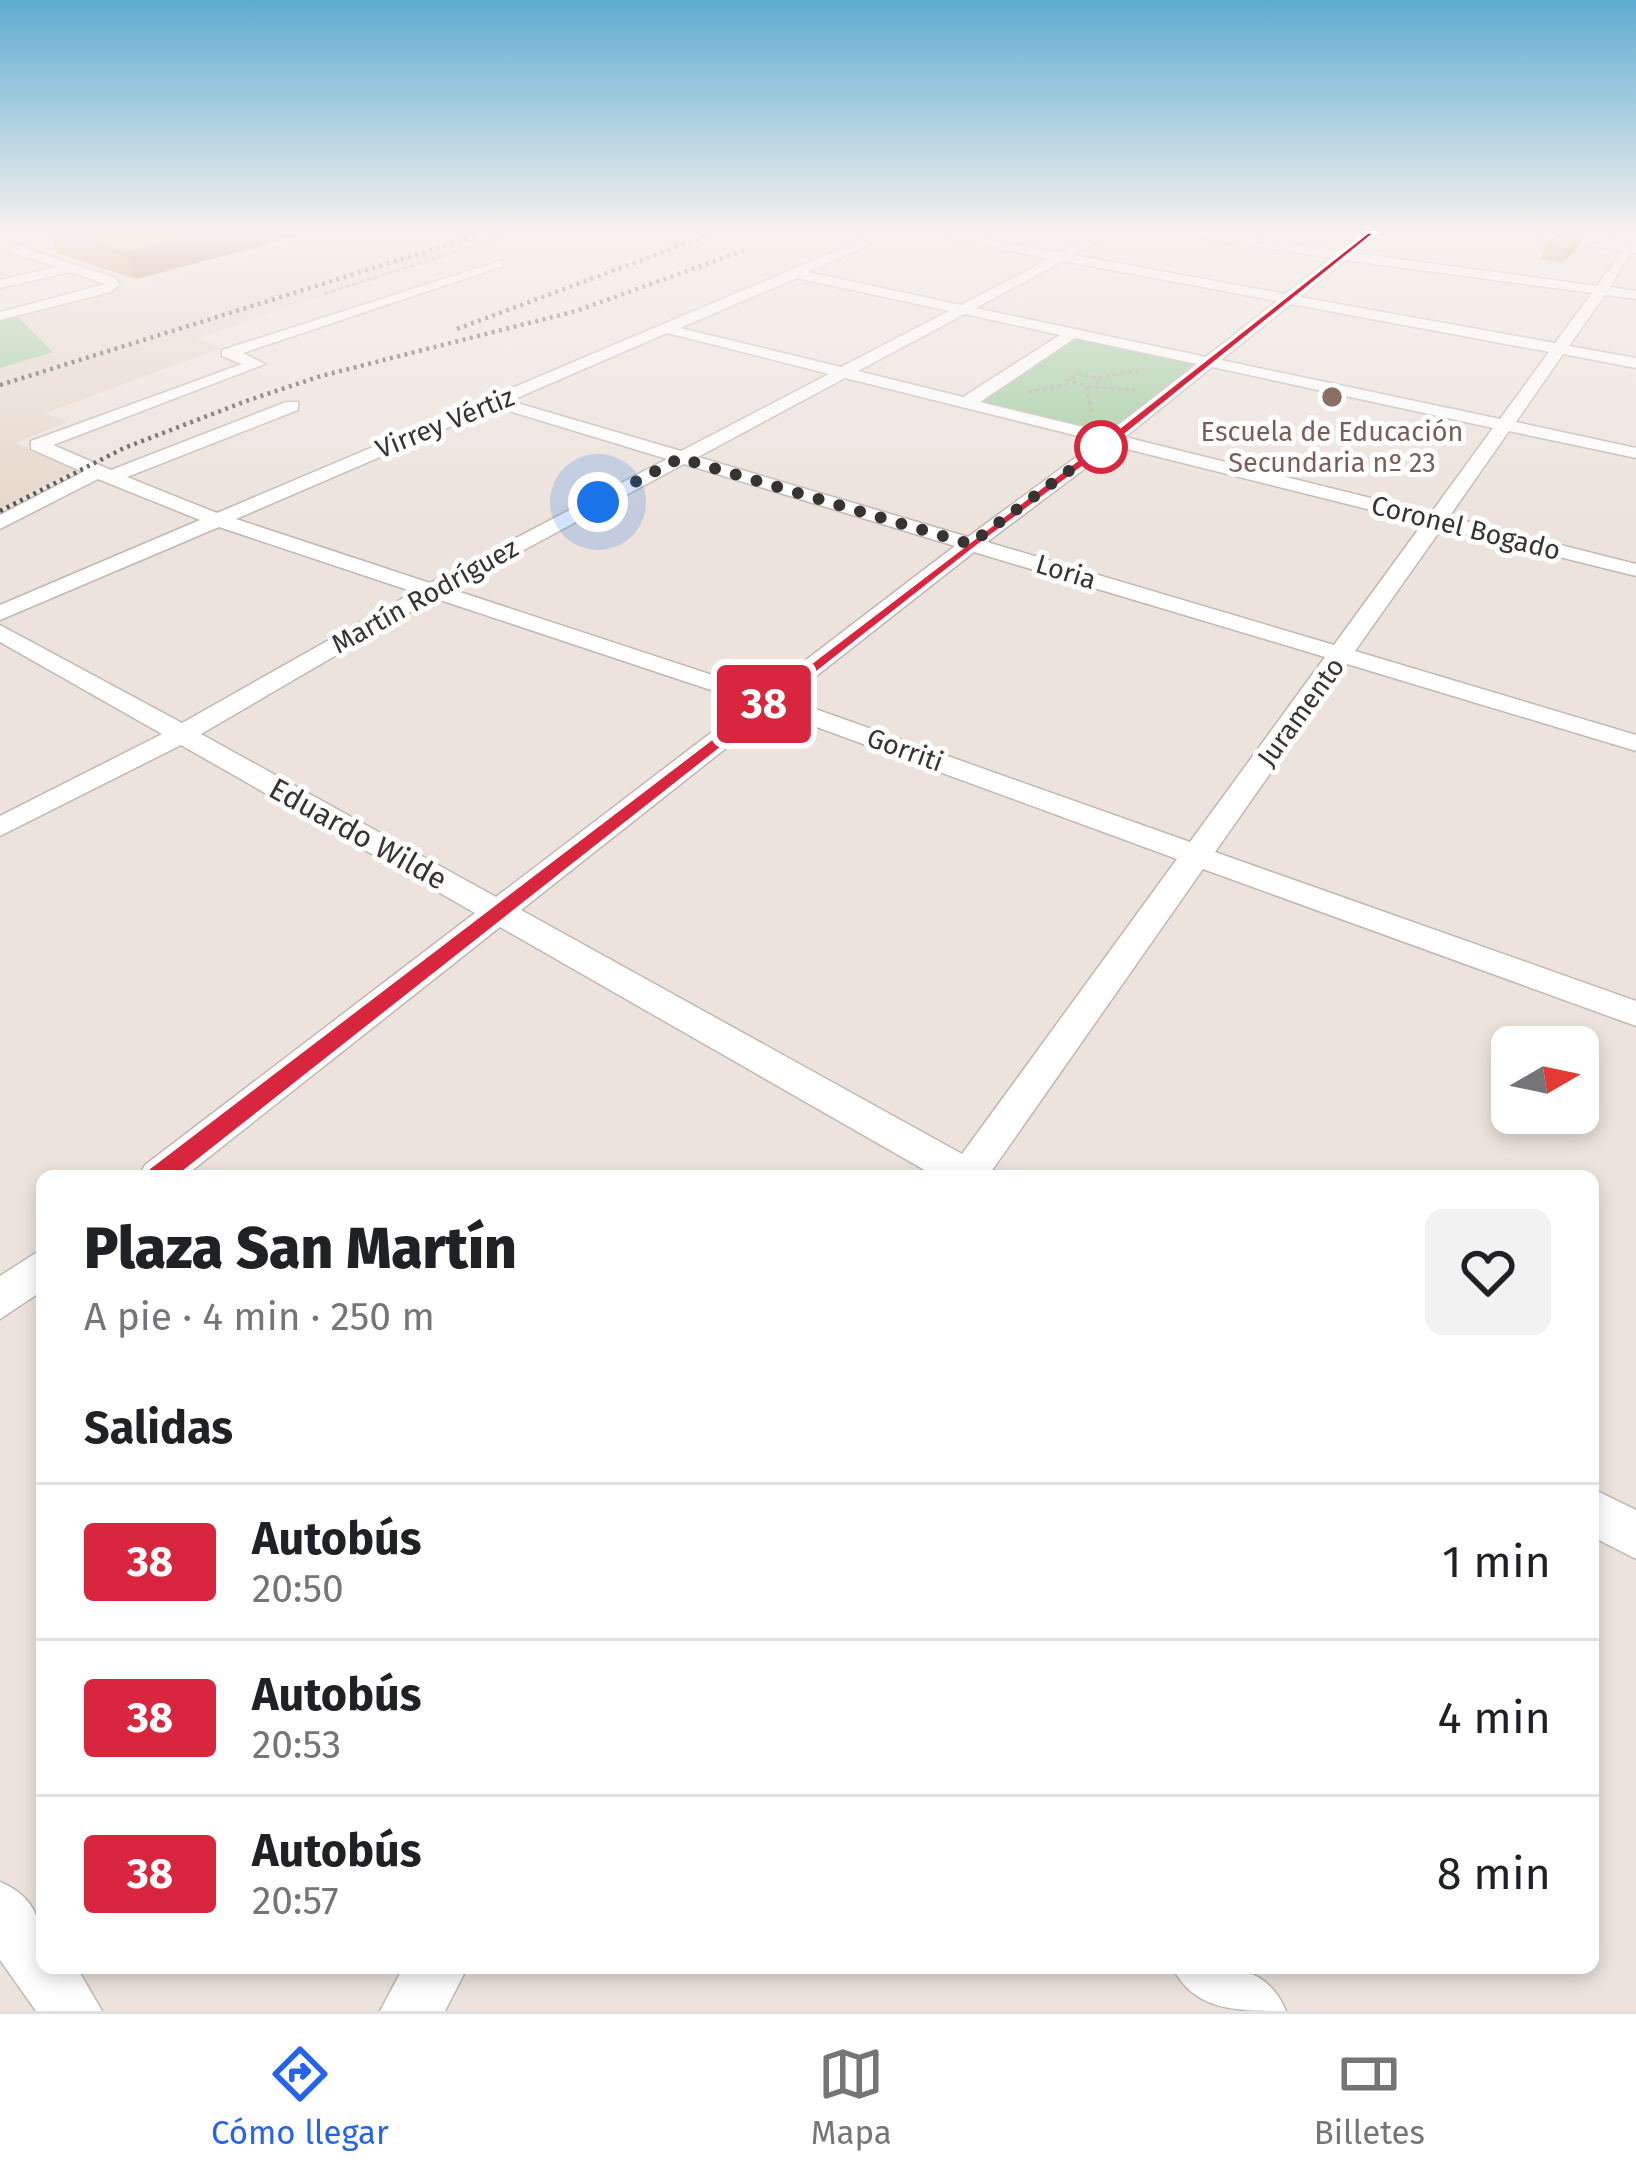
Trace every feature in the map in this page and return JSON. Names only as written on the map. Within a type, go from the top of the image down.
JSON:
[{"type":"street","name":"Gorriti","points":[[306,327],[228,353],[257,364],[37,445],[178,507],[218,516],[768,700],[1636,1014]]},
{"type":"street","name":"Virrey Vértiz","points":[[0,613],[218,516],[673,327]]},
{"type":"street","name":"Martín Rodríguez","points":[[0,827],[178,736],[433,590],[932,327]]},
{"type":"street","points":[[1050,327],[1636,453]]},
{"type":"street","points":[[166,1170],[1252,327]]},
{"type":"street","points":[[1443,327],[1636,363]]},
{"type":"street","name":"Juramento","points":[[971,1170],[1440,521],[1573,327]]},
{"type":"street","name":"Coronel Bogado","points":[[668,329],[1636,570]]},
{"type":"street","points":[[968,402],[1074,332]]},
{"type":"street","name":"Loria","points":[[496,402],[1636,743]]},
{"type":"street","points":[[0,523],[104,474],[292,406]]},
{"type":"street","name":"Eduardo Wilde","points":[[0,632],[956,1170]]},
{"type":"street","points":[[0,1300],[36,1272]]},
{"type":"street","points":[[1599,1515],[1636,1535]]},
{"type":"street","points":[[0,1911],[36,1961]]},
{"type":"street","points":[[45,1974],[72,2011]]},
{"type":"street","points":[[410,2011],[434,1974]]},
{"type":"street","points":[[1210,1974],[1256,2011]]},
{"type":"path","points":[[1098,384],[1151,394]]},
{"type":"shaded area","points":[[0,327],[230,327],[197,338],[221,348],[45,413],[67,422],[15,443],[77,468],[0,510]]},
{"type":"green space","points":[[0,327],[28,327],[53,352],[0,368]]},
{"type":"green space","points":[[1079,335],[1198,361],[1109,432],[980,401]]},
{"type":"railway","points":[[0,385],[186,327]]},
{"type":"railway","points":[[457,329],[463,327]]},
{"type":"railway","points":[[0,511],[124,448],[249,400],[321,376],[514,327]]},
{"type":"bus line","name":"38","points":[[166,1170],[1252,327]]},
{"type":"place","name":"Escuela de Educación Secundaria nº 23","points":[[1332,397]]},
{"type":"route","points":[[598,502],[680,458],[970,544],[1101,447]]}]
